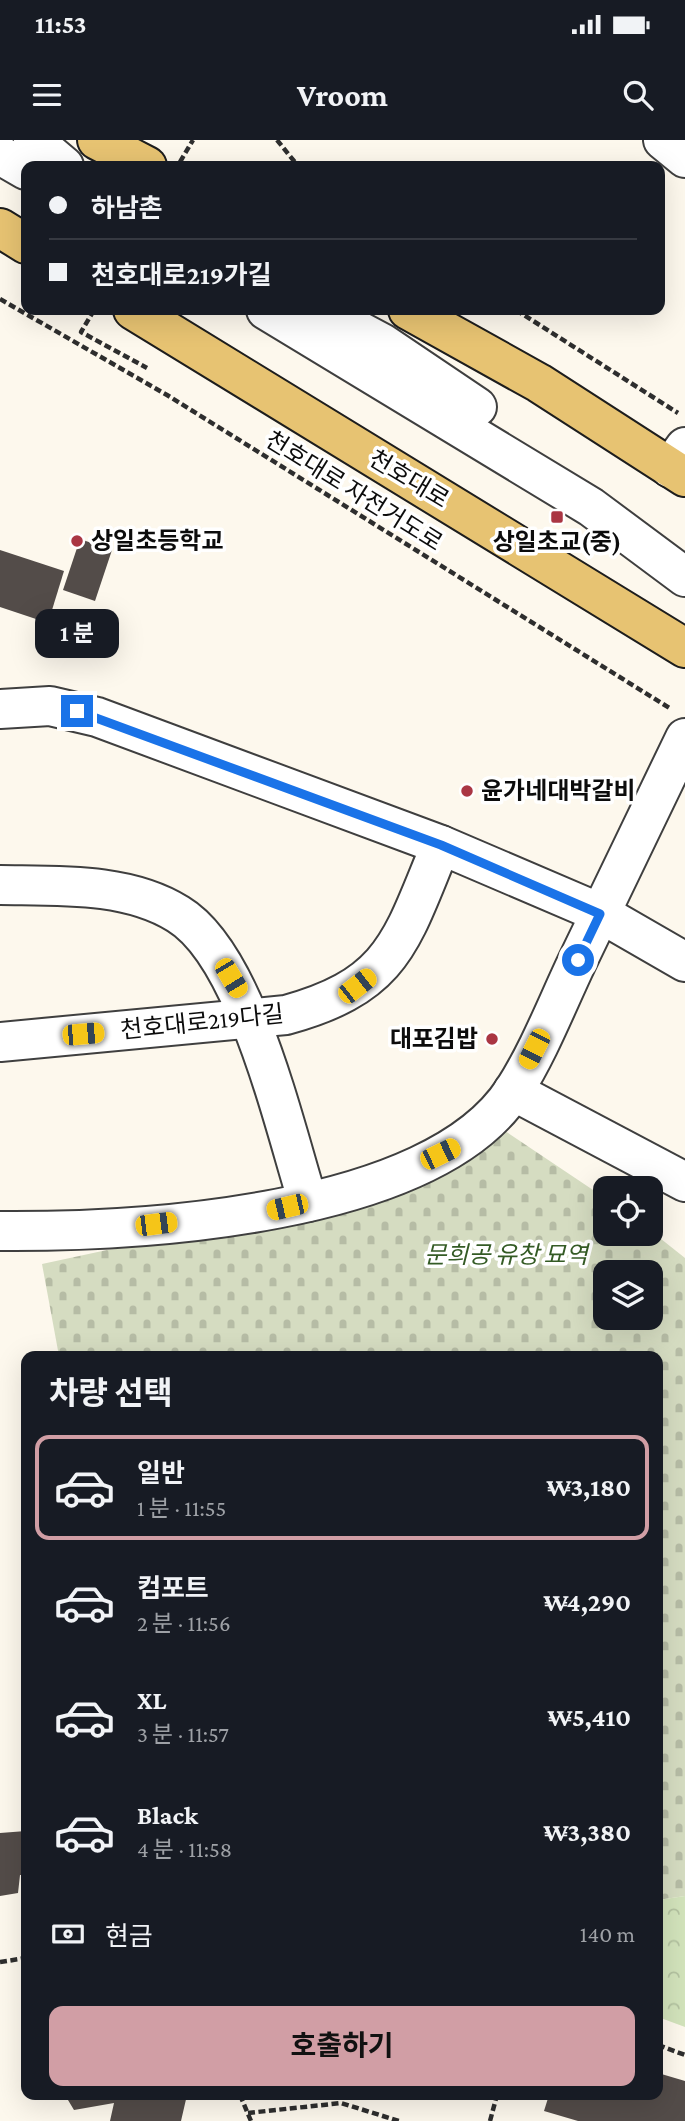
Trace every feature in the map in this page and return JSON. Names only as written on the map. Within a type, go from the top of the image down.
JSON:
[{"type":"main road","points":[[97,140],[137,161]]},
{"type":"main road","points":[[0,228],[21,241]]},
{"type":"main road","name":"천호대로","points":[[141,315],[685,648]]},
{"type":"main road","points":[[417,315],[680,464]]},
{"type":"street","points":[[33,140],[58,161]]},
{"type":"street","points":[[663,140],[685,158]]},
{"type":"street","points":[[0,155],[21,167]]},
{"type":"street","points":[[274,315],[591,507],[685,577]]},
{"type":"street","points":[[329,315],[382,343],[561,463],[685,554]]},
{"type":"street","points":[[0,709],[50,706],[97,716],[441,845],[600,914],[685,962]]},
{"type":"street","points":[[0,1231],[156,1224],[265,1212],[375,1186],[461,1143],[513,1091],[600,914],[679,724]]},
{"type":"street","name":"천호대로219다길","points":[[0,1042],[286,1015],[326,1004],[385,964],[402,938],[441,845]]},
{"type":"street","points":[[0,885],[87,888],[132,896],[178,914],[204,937],[239,991],[308,1202]]},
{"type":"street","points":[[513,1091],[685,1182]]},
{"type":"path","points":[[181,161],[193,140]]},
{"type":"path","points":[[276,140],[294,161]]},
{"type":"path","name":"천호대로 자전거도로","points":[[0,299],[21,311]]},
{"type":"path","name":"천호대로 자전거도로","points":[[28,315],[167,395],[679,724]]},
{"type":"path","points":[[91,315],[81,332],[148,368]]},
{"type":"path","points":[[524,315],[685,418]]},
{"type":"path","points":[[0,1962],[21,1959]]},
{"type":"path","points":[[663,2047],[685,2055]]},
{"type":"path","points":[[242,2100],[251,2121]]},
{"type":"path","points":[[490,2121],[496,2100]]},
{"type":"path","points":[[248,2113],[341,2103],[399,2121]]},
{"type":"green space","name":"문희공 유창 묘역","points":[[502,1129],[593,1190],[593,1246],[663,1246],[663,1241],[685,1258],[685,1896],[663,1899],[663,1351],[58,1351],[42,1264],[107,1250],[215,1238],[381,1201],[446,1174]]},
{"type":"green space","points":[[685,1896],[685,2027],[663,2019],[663,1899]]},
{"type":"building","points":[[80,539],[112,550],[95,601],[63,590]]},
{"type":"building","points":[[0,550],[64,571],[48,623],[0,607]]},
{"type":"building","points":[[21,1831],[21,1875],[18,1893],[0,1896],[0,1833]]},
{"type":"building","points":[[663,2074],[685,2081],[685,2121],[578,2121],[544,2111],[547,2100],[663,2100]]},
{"type":"building","points":[[68,2100],[186,2100],[181,2121],[110,2121],[114,2103],[74,2110]]},
{"type":"place","name":"상일초교(중)","points":[[557,517]]},
{"type":"place","name":"상일초등학교","points":[[77,541]]},
{"type":"place","name":"윤가네대박갈비","points":[[467,791]]},
{"type":"place","name":"대포김밥","points":[[492,1039]]},
{"type":"route","points":[[77,711],[97,716],[441,845],[600,914],[578,960]]}]
